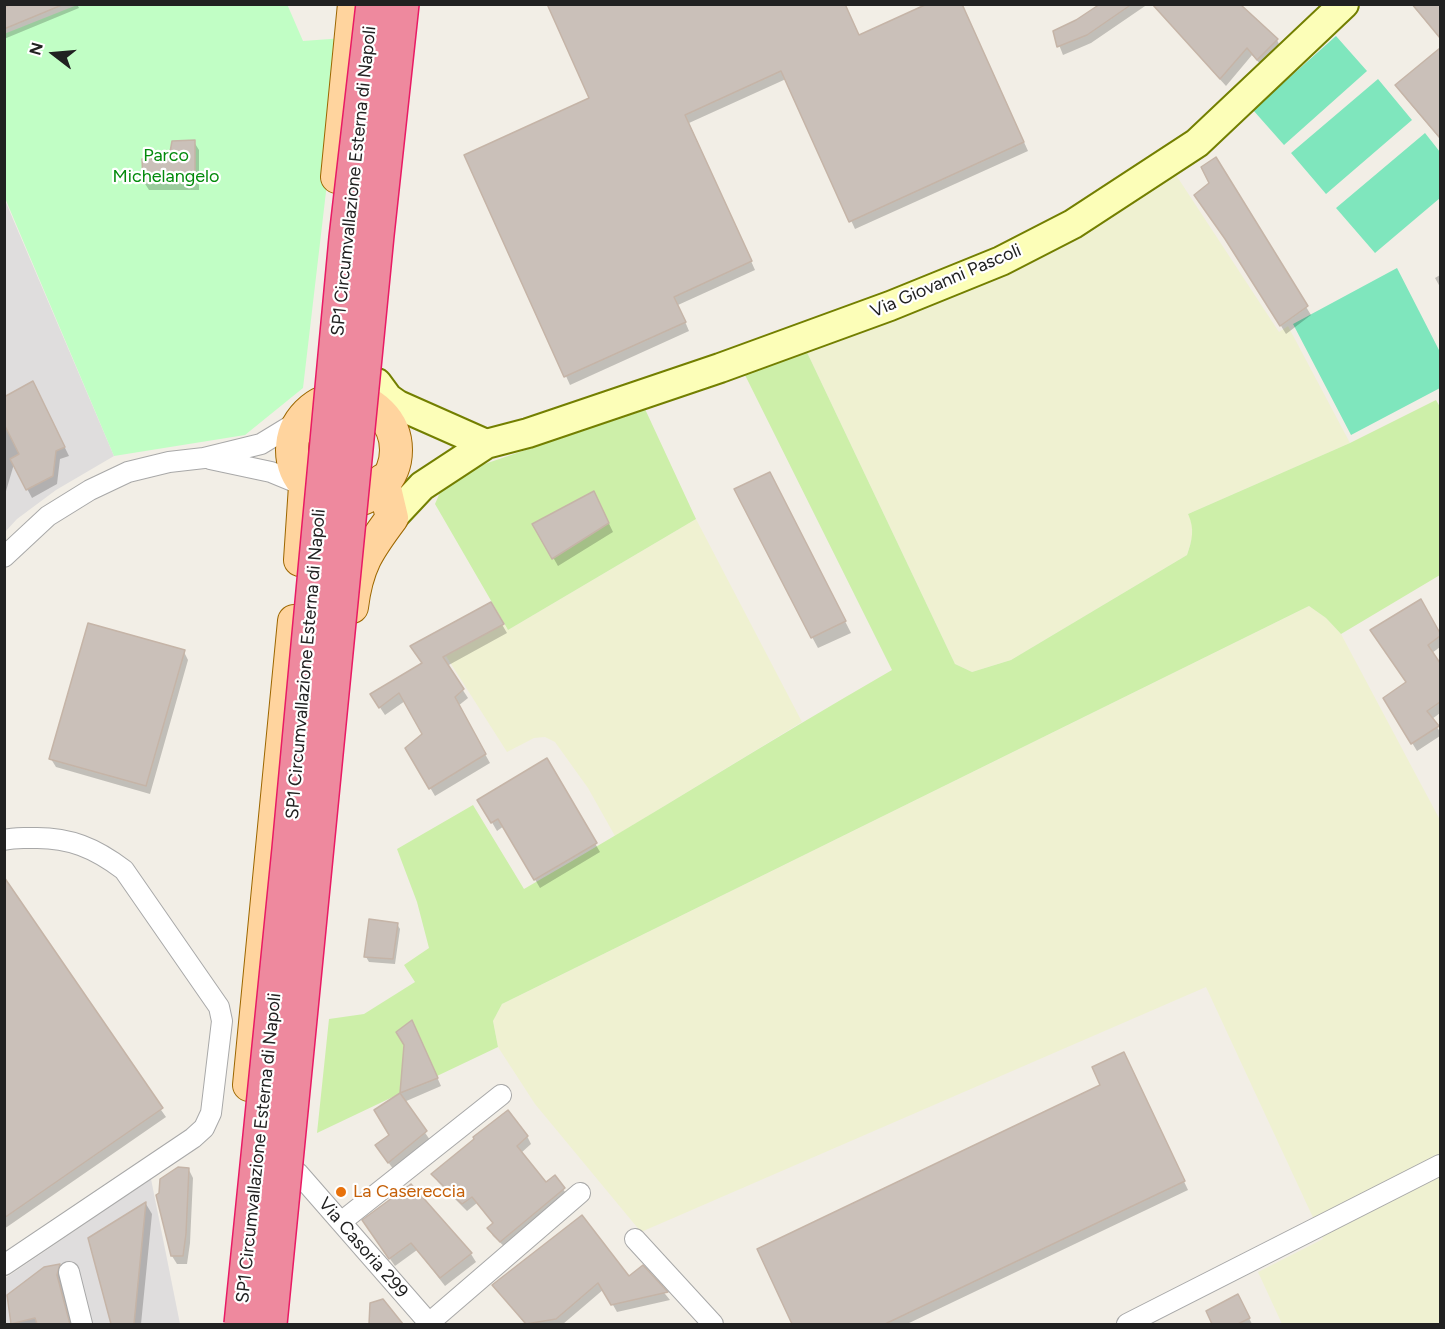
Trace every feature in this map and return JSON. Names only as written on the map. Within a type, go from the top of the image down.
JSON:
[{"type":"highway","name":"SP1 Circumvallazione Esterna di Napoli","points":[[241,1324],[289,849],[346,238],[373,4]]},
{"type":"highway","name":"SP1 Circumvallazione Esterna di Napoli","points":[[270,1324],[373,271],[402,4]]},
{"type":"main road","points":[[354,4],[308,413],[294,435],[291,453],[296,471],[305,486],[319,497],[337,502],[355,502],[371,495],[392,470],[396,455],[395,440],[390,426],[377,402],[415,4]]},
{"type":"main road","points":[[308,413],[328,401],[342,398],[377,402]]},
{"type":"main road","points":[[282,1324],[355,583],[363,561],[392,518],[383,480]]},
{"type":"main road","points":[[225,1324],[302,541],[305,486]]},
{"type":"street","name":"Via Giovanni Pascoli","points":[[392,518],[422,486],[486,444],[528,433],[720,368],[890,306],[1001,261],[1063,229],[1197,143],[1344,4]]},
{"type":"street","points":[[377,402],[388,398],[419,415],[486,444]]},
{"type":"street","points":[[4,557],[48,516],[90,490],[128,472],[169,462],[204,458],[261,444],[308,413]]},
{"type":"street","points":[[204,458],[271,472],[305,486]]},
{"type":"street","points":[[383,480],[422,486]]},
{"type":"street","points":[[4,840],[50,838],[79,844],[104,855],[124,870],[219,1007],[222,1021],[212,1113],[204,1128],[193,1138],[4,1265]]},
{"type":"street","points":[[341,1222],[501,1095]]},
{"type":"street","points":[[1127,1324],[1440,1165]]},
{"type":"street","name":"Via Casoria 299","points":[[298,1173],[429,1323]]},
{"type":"street","points":[[429,1323],[580,1193]]},
{"type":"street","points":[[635,1239],[713,1324]]},
{"type":"street","points":[[69,1272],[82,1324]]},
{"type":"shaded area","points":[[4,198],[114,456],[56,490],[17,519],[5,532]]},
{"type":"shaded area","points":[[151,1179],[180,1324],[5,1324],[4,1279]]},
{"type":"green space","name":"Parco Michelangelo","points":[[287,4],[303,41],[344,38],[303,388],[245,435],[114,456],[5,198],[4,34],[77,5]]},
{"type":"green space","points":[[1336,36],[1367,71],[1284,145],[1253,110]]},
{"type":"green space","points":[[1378,79],[1412,120],[1326,194],[1291,153]]},
{"type":"green space","points":[[1425,133],[1440,152],[1440,198],[1375,253],[1336,208]]},
{"type":"green space","points":[[1176,175],[1279,332],[1288,326],[1350,443],[1188,514],[1192,523],[1192,538],[1187,555],[1011,660],[972,672],[955,664],[804,346],[1107,218]]},
{"type":"green space","points":[[1397,268],[1440,352],[1440,388],[1351,435],[1293,324]]},
{"type":"green space","points":[[804,346],[955,664],[972,672],[1011,660],[1187,555],[1192,534],[1188,514],[1350,443],[1436,400],[1440,407],[1440,575],[1341,634],[1326,618],[1309,606],[502,1004],[493,1021],[498,1047],[317,1133],[329,1019],[364,1014],[415,982],[404,965],[429,948],[417,902],[397,849],[473,805],[524,889],[892,670],[742,369]]},
{"type":"green space","points":[[645,409],[696,519],[508,630],[435,504],[441,490],[473,468]]},
{"type":"green space","points":[[696,519],[802,722],[615,836],[588,788],[555,742],[545,737],[534,738],[507,752],[446,656],[504,624],[508,630]]},
{"type":"green space","points":[[1309,606],[1326,618],[1341,634],[1440,820],[1440,1324],[1282,1324],[1258,1272],[1323,1239],[1206,987],[641,1232],[535,1104],[498,1047],[493,1021],[502,1004]]},
{"type":"building","points":[[12,4],[62,5],[4,29],[4,7]]},
{"type":"building","points":[[547,4],[845,4],[859,35],[927,4],[962,4],[1024,142],[849,222],[781,71],[685,115],[752,261],[674,297],[686,322],[564,377],[464,155],[589,98]]},
{"type":"building","points":[[1100,4],[1132,4],[1087,35],[1057,47],[1053,31],[1076,20]]},
{"type":"building","points":[[1152,4],[1240,4],[1278,39],[1257,60],[1247,48],[1220,79]]},
{"type":"building","points":[[1412,4],[1440,4],[1440,38]]},
{"type":"building","points":[[1440,48],[1440,138],[1395,85]]},
{"type":"building","points":[[195,140],[195,182],[143,182],[142,159],[169,158],[172,141]]},
{"type":"building","points":[[1216,157],[1308,306],[1280,326],[1194,195],[1209,183],[1201,167]]},
{"type":"building","points":[[33,381],[65,447],[56,451],[53,476],[26,490],[10,459],[19,454],[4,424],[4,397]]},
{"type":"building","points":[[770,472],[846,621],[811,638],[734,489]]},
{"type":"building","points":[[594,491],[609,523],[552,559],[532,524]]},
{"type":"building","points":[[1421,599],[1440,633],[1440,636],[1428,645],[1440,663],[1440,702],[1427,711],[1439,726],[1411,744],[1383,698],[1406,682],[1370,630]]},
{"type":"building","points":[[491,602],[504,624],[443,657],[464,689],[455,697],[486,754],[429,789],[405,748],[422,734],[399,693],[379,708],[370,694],[422,663],[410,646]]},
{"type":"building","points":[[88,623],[185,650],[146,786],[49,759]]},
{"type":"building","points":[[547,758],[597,843],[534,880],[498,819],[491,823],[477,800]]},
{"type":"building","points":[[4,877],[163,1108],[4,1218]]},
{"type":"building","points":[[369,919],[398,923],[393,959],[364,957]]},
{"type":"building","points":[[412,1020],[438,1078],[400,1093],[404,1045],[396,1032]]},
{"type":"building","points":[[1124,1052],[1185,1181],[885,1324],[792,1324],[757,1249],[1100,1085],[1092,1067]]},
{"type":"building","points":[[400,1093],[427,1131],[388,1163],[375,1145],[389,1135],[374,1110]]},
{"type":"building","points":[[508,1110],[528,1136],[517,1146],[546,1182],[555,1175],[565,1188],[500,1242],[487,1228],[493,1223],[472,1197],[462,1204],[431,1174]]},
{"type":"building","points":[[178,1167],[189,1168],[186,1234],[183,1256],[171,1256],[156,1195],[159,1193],[160,1179]]},
{"type":"building","points":[[411,1184],[472,1253],[440,1278],[411,1243],[389,1259],[362,1220]]},
{"type":"building","points":[[146,1202],[134,1324],[111,1324],[88,1238]]},
{"type":"building","points":[[582,1215],[629,1276],[643,1265],[668,1292],[611,1305],[598,1283],[556,1319],[526,1324],[492,1285]]},
{"type":"building","points":[[60,1264],[57,1275],[70,1324],[37,1324],[35,1318],[11,1324],[7,1295],[44,1267]]},
{"type":"building","points":[[1238,1294],[1250,1318],[1238,1324],[1212,1324],[1206,1311]]},
{"type":"building","points":[[383,1299],[403,1324],[369,1324],[370,1303]]},
{"type":"place","name":"La Casereccia","points":[[341,1192]]}]
